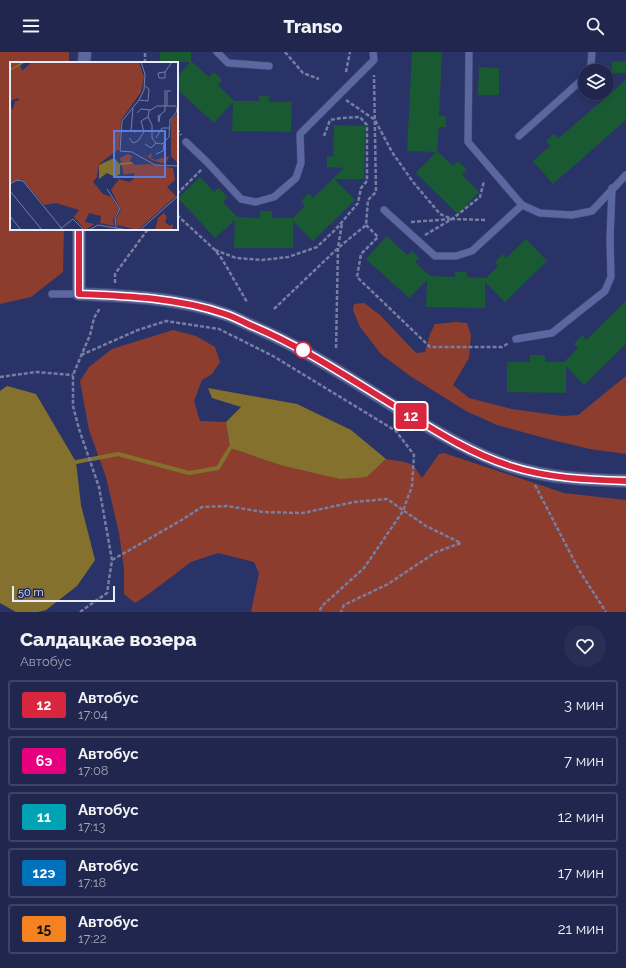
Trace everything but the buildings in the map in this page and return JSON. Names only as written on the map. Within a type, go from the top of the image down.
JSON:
[{"type":"main road","points":[[84,62],[85,52]]},
{"type":"main road","points":[[79,230],[79,294],[183,303],[225,314],[266,331],[305,352],[430,428],[466,448],[510,466],[546,475],[586,480],[626,481]]},
{"type":"lane","points":[[217,52],[228,63],[269,66]]},
{"type":"lane","points":[[186,142],[208,163],[241,199],[256,202],[274,196],[296,178],[301,164],[300,134],[374,60],[373,52]]},
{"type":"lane","points":[[468,52],[468,142],[522,205],[540,213],[572,215],[592,211],[612,188],[626,175]]},
{"type":"lane","points":[[591,64],[592,52]]},
{"type":"lane","points":[[519,136],[578,83]]},
{"type":"lane","points":[[516,339],[552,333],[605,291],[611,277],[610,239],[612,188]]},
{"type":"lane","points":[[384,210],[435,256],[456,256],[472,250],[522,205]]},
{"type":"lane","points":[[52,294],[79,294]]},
{"type":"path","points":[[285,52],[303,73],[319,79]]},
{"type":"path","points":[[346,77],[350,52]]},
{"type":"path","points":[[274,309],[338,248],[366,225],[368,200],[376,192],[374,60]]},
{"type":"path","points":[[339,95],[375,120],[392,152],[413,182],[440,214],[452,219]]},
{"type":"path","points":[[215,250],[236,258],[262,260],[288,257],[317,247],[342,222],[358,203],[361,188],[366,181],[367,125],[360,117],[330,120],[324,136]]},
{"type":"path","points":[[178,193],[208,163]]},
{"type":"path","points":[[418,240],[452,219],[480,198],[484,181]]},
{"type":"path","points":[[178,216],[222,258],[247,302]]},
{"type":"path","points":[[399,223],[452,219],[487,220]]},
{"type":"path","points":[[336,348],[338,248],[342,222]]},
{"type":"path","points":[[366,225],[378,237],[361,254],[357,277],[430,347],[502,347],[516,339]]},
{"type":"path","points":[[115,274],[147,230]]},
{"type":"path","points":[[80,612],[107,593],[112,560],[99,488],[84,446],[73,406],[73,375],[90,335],[94,318],[100,306]]},
{"type":"path","points":[[81,356],[138,330],[166,321],[219,329],[273,356],[396,430],[414,455],[412,486],[403,511],[364,568],[322,606],[319,612]]},
{"type":"path","points":[[0,377],[36,372],[73,375]]},
{"type":"path","points":[[534,482],[579,570],[606,612]]},
{"type":"path","points":[[112,560],[180,521],[202,506],[227,506],[263,512],[303,512],[354,502],[387,499],[426,526],[461,543],[436,552],[388,584],[344,605],[341,612]]},
{"type":"shaded area","points":[[0,52],[69,52],[69,62],[10,62],[10,230],[64,230],[63,272],[31,297],[0,304]]},
{"type":"shaded area","points":[[364,303],[380,315],[416,353],[425,352],[430,334],[435,324],[456,322],[467,323],[471,335],[469,358],[453,385],[469,398],[512,409],[562,416],[578,415],[626,376],[626,454],[590,449],[548,439],[497,425],[466,411],[410,376],[381,354],[360,327],[353,310],[354,304]]},
{"type":"shaded area","points":[[173,330],[196,336],[215,347],[220,362],[212,374],[202,380],[194,401],[200,421],[226,422],[230,448],[280,465],[367,477],[386,459],[413,465],[422,478],[439,454],[444,453],[564,493],[626,500],[626,612],[251,612],[259,573],[254,562],[218,553],[191,562],[135,603],[124,594],[124,569],[119,533],[106,477],[89,430],[80,381],[89,367],[112,349]]},
{"type":"shaded area","points":[[7,386],[36,394],[76,462],[81,505],[95,560],[77,586],[46,610],[38,612],[16,612],[0,603],[0,391]]},
{"type":"shaded area","points":[[208,388],[297,404],[351,430],[386,459],[367,477],[340,479],[280,465],[230,448],[226,422],[241,407],[212,398]]},
{"type":"waterway","points":[[76,462],[118,454],[189,473],[218,468],[230,448]]},
{"type":"bus line","name":"12","points":[[79,230],[79,294],[183,303],[225,314],[266,331],[305,352],[430,428],[466,448],[510,466],[546,475],[586,480],[626,481]]}]
